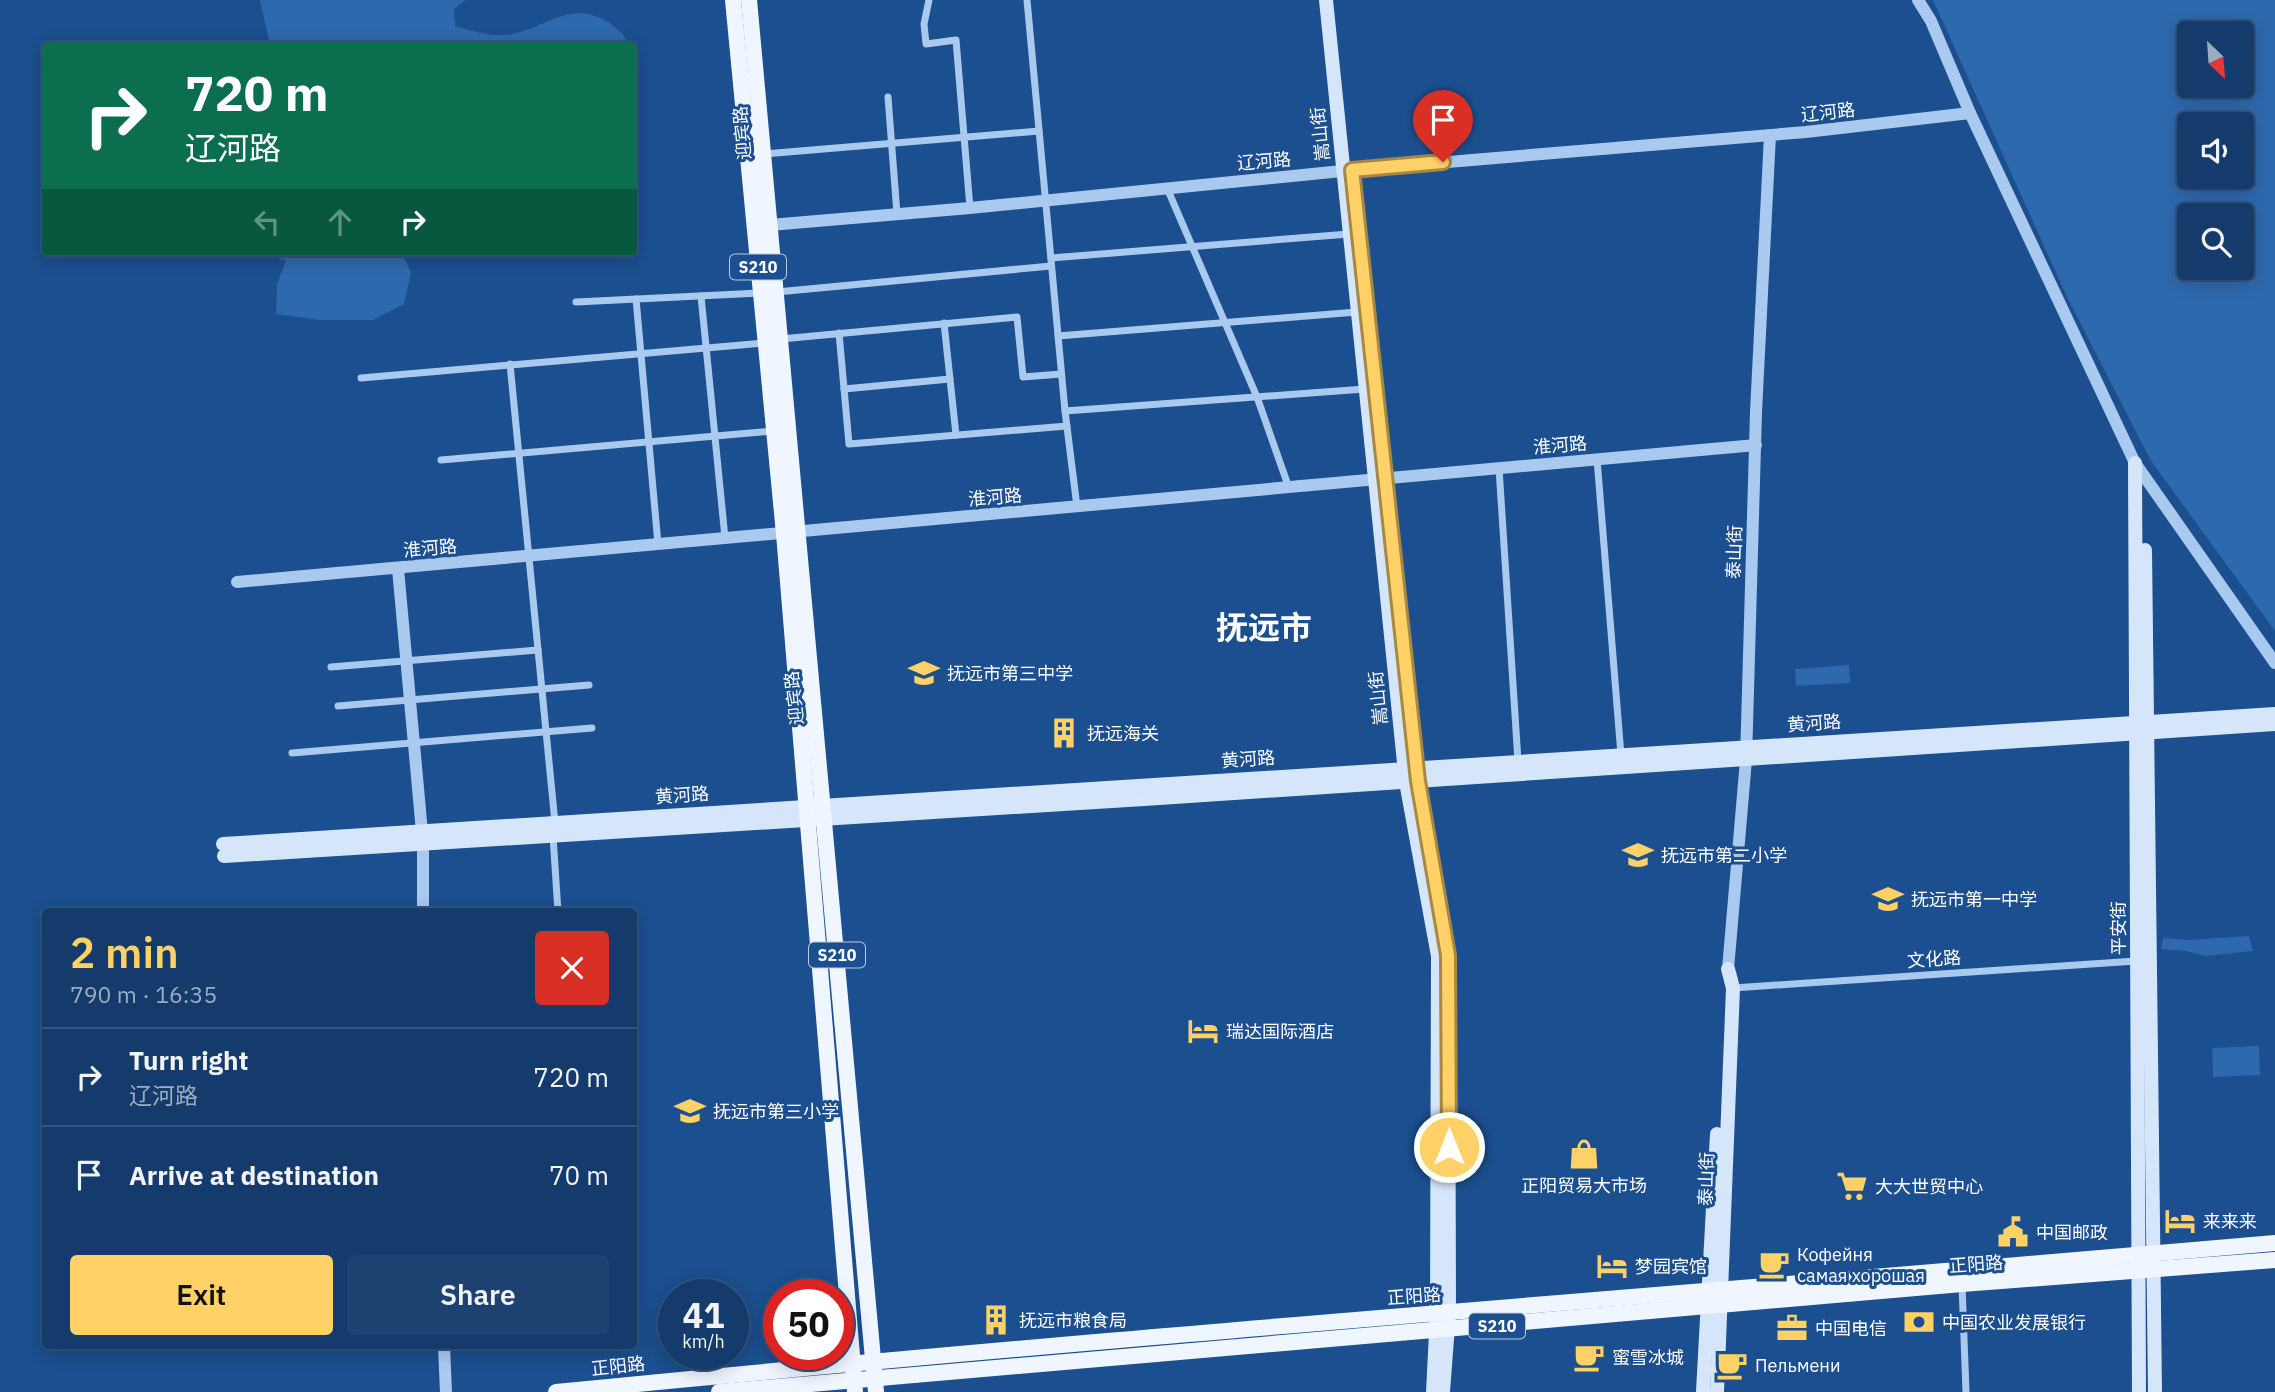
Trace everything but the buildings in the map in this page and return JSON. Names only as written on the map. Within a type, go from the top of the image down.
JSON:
[{"type":"main road","name":"迎宾路","points":[[733,0],[768,293],[790,533],[807,813],[845,1279]]},
{"type":"main road","name":"迎宾路","points":[[749,0],[770,225],[768,293]]},
{"type":"main road","name":"嵩山街","points":[[1325,0],[1348,171],[1349,234],[1365,389],[1380,479]]},
{"type":"main road","name":"嵩山街","points":[[1335,0],[1348,171],[1411,775],[1448,955],[1443,1392]]},
{"type":"main road","name":"迎宾路","points":[[773,341],[774,431],[790,533],[825,812],[876,1385]]},
{"type":"main road","name":"平安街","points":[[2135,463],[2143,727],[2137,961],[2146,1262],[2155,1392]]},
{"type":"main road","name":"平安街","points":[[2139,1392],[2146,1262],[2144,477]]},
{"type":"main road","name":"黄河路","points":[[223,850],[2143,727],[2275,714]]},
{"type":"main road","name":"黄河路","points":[[2143,727],[2275,724]]},
{"type":"main road","name":"黄河路","points":[[1411,775],[1518,761],[1621,754],[1746,753]]},
{"type":"main road","name":"泰山街","points":[[1703,1392],[1714,1299],[1732,988],[1728,969]]},
{"type":"main road","name":"泰山街","points":[[1717,1392],[1714,1299],[1728,969]]},
{"type":"main road","name":"正阳路","points":[[854,1363],[1443,1313],[1962,1284],[2275,1244]]},
{"type":"main road","name":"正阳路","points":[[719,1392],[876,1385],[1442,1330],[1714,1299],[2146,1262],[2275,1260]]},
{"type":"main road","name":"嵩山街","points":[[1433,1392],[1442,1330]]},
{"type":"main road","name":"正阳路","points":[[556,1392],[781,1370]]},
{"type":"street","points":[[929,0],[924,24],[926,44],[956,40],[970,208]]},
{"type":"street","points":[[1027,0],[1061,373],[1077,507]]},
{"type":"street","points":[[1919,0],[1931,20],[1970,113],[2135,463],[2275,663]]},
{"type":"street","points":[[888,97],[897,214]]},
{"type":"street","name":"辽河路","points":[[770,225],[970,208],[1167,187],[1770,135],[1970,113]]},
{"type":"street","points":[[763,154],[1039,131]]},
{"type":"street","name":"泰山街","points":[[1728,969],[1746,753],[1756,412],[1770,135]]},
{"type":"street","points":[[1167,187],[1257,397],[1289,488]]},
{"type":"street","points":[[576,302],[768,293],[1194,247],[1349,234]]},
{"type":"street","points":[[701,296],[725,539]]},
{"type":"street","points":[[636,299],[658,545]]},
{"type":"street","points":[[1058,336],[1357,312]]},
{"type":"street","points":[[361,379],[1017,317],[1023,377],[1061,373]]},
{"type":"street","points":[[944,324],[956,435]]},
{"type":"street","points":[[838,333],[849,444],[1067,426]]},
{"type":"street","points":[[510,364],[546,732],[558,908]]},
{"type":"street","points":[[844,389],[950,379]]},
{"type":"street","points":[[1065,411],[1365,389]]},
{"type":"street","points":[[441,460],[774,431]]},
{"type":"street","name":"淮河路","points":[[237,582],[1756,445]]},
{"type":"street","points":[[1597,459],[1621,754]]},
{"type":"street","points":[[1499,468],[1518,761]]},
{"type":"street","points":[[398,569],[422,837],[423,908]]},
{"type":"street","points":[[331,667],[538,650]]},
{"type":"street","points":[[338,706],[589,685]]},
{"type":"street","points":[[292,752],[592,727]]},
{"type":"street","name":"文化路","points":[[1732,988],[2137,961]]},
{"type":"street","points":[[1962,1284],[1966,1392]]},
{"type":"street","points":[[444,1349],[446,1392]]},
{"type":"shaded area","points":[[260,0],[466,0],[454,9],[455,26],[499,35],[513,34],[560,17],[582,13],[608,22],[621,32],[627,42],[333,41],[269,42]]},
{"type":"shaded area","points":[[1933,0],[2275,0],[2275,631],[2151,461],[2067,297]]},
{"type":"shaded area","points":[[272,256],[404,256],[411,273],[404,304],[373,320],[319,320],[276,314],[277,284],[286,261]]},
{"type":"shaded area","points":[[1849,665],[1850,683],[1796,686],[1795,669]]},
{"type":"shaded area","points":[[2249,936],[2253,951],[2205,956],[2187,951],[2161,949],[2163,938],[2188,940]]},
{"type":"shaded area","points":[[2259,1046],[2260,1075],[2213,1077],[2212,1048]]},
{"type":"place","name":"抚远市第三中学","points":[[924,673]]},
{"type":"place","name":"抚远海关","points":[[1064,733]]},
{"type":"place","name":"抚远市第二小学","points":[[1638,855]]},
{"type":"place","name":"抚远市第一中学","points":[[1888,899]]},
{"type":"place","name":"瑞达国际酒店","points":[[1203,1031]]},
{"type":"place","name":"抚远市第三小学","points":[[690,1111]]},
{"type":"place","name":"正阳贸易大市场","points":[[1584,1154]]},
{"type":"place","name":"大大世贸中心","points":[[1852,1186]]},
{"type":"place","name":"来来来","points":[[2180,1221]]},
{"type":"place","name":"中国邮政","points":[[2013,1232]]},
{"type":"place","name":"Кофейня самая хорошая","points":[[1774,1264]]},
{"type":"place","name":"梦园宾馆","points":[[1612,1266]]},
{"type":"place","name":"抚远市粮食局","points":[[996,1320]]},
{"type":"place","name":"中国农业发展银行","points":[[1919,1322]]},
{"type":"place","name":"中国电信","points":[[1792,1328]]},
{"type":"place","name":"蜜雪冰城","points":[[1589,1357]]},
{"type":"place","name":"Пельмени","points":[[1732,1365]]},
{"type":"district","name":"抚远市","points":[[1264,627]]},
{"type":"route","points":[[1443,162],[1352,170],[1418,781],[1448,955],[1449,1147]]}]
